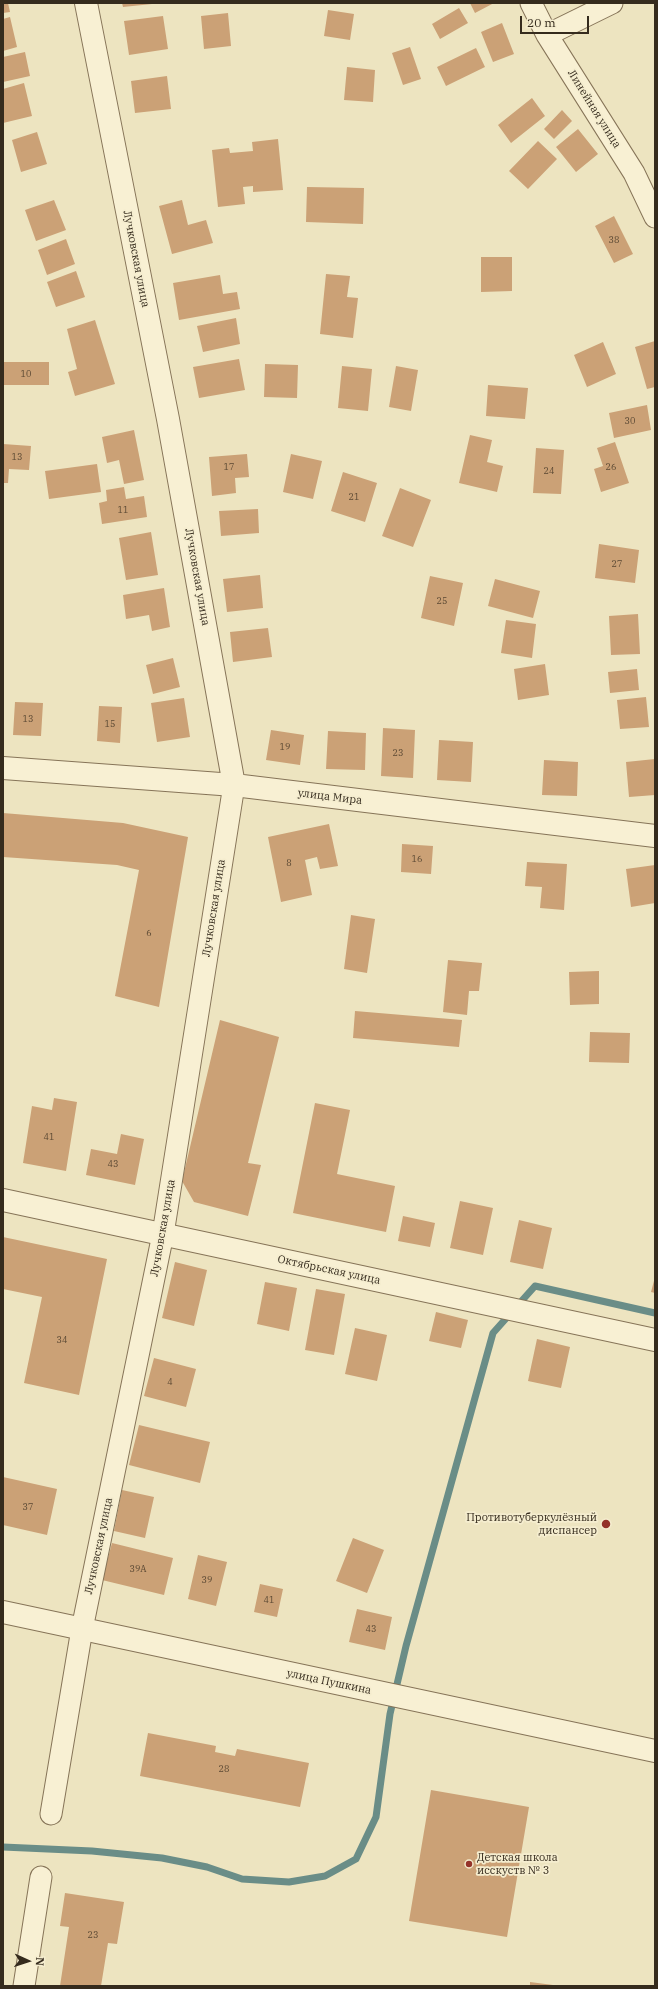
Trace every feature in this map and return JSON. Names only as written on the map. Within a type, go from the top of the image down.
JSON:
[{"type":"street","name":"Лучковская улица","points":[[51,1814],[82,1628],[163,1234],[234,785],[168,419],[86,3]]},
{"type":"street","name":"Линейная улица","points":[[531,3],[547,35],[634,173],[655,217]]},
{"type":"street","points":[[547,35],[612,3]]},
{"type":"street","name":"улица Мира","points":[[3,768],[234,785],[655,836]]},
{"type":"street","name":"Октябрьская улица","points":[[3,1200],[655,1340]]},
{"type":"street","name":"улица Пушкина","points":[[3,1612],[655,1751]]},
{"type":"street","points":[[24,1986],[41,1877]]},
{"type":"building","points":[[3,3],[8,3],[10,12],[3,13]]},
{"type":"building","points":[[122,3],[152,3],[152,4],[123,7]]},
{"type":"building","points":[[470,3],[494,3],[475,13]]},
{"type":"building","points":[[459,8],[468,23],[440,39],[432,24]]},
{"type":"building","points":[[328,10],[354,14],[350,40],[324,36]]},
{"type":"building","points":[[228,13],[231,46],[204,49],[201,16]]},
{"type":"building","points":[[163,16],[168,49],[129,55],[124,21]]},
{"type":"building","points":[[10,17],[17,47],[3,51],[3,19]]},
{"type":"building","points":[[502,23],[514,54],[493,62],[481,32]]},
{"type":"building","points":[[410,47],[421,79],[403,85],[392,53]]},
{"type":"building","points":[[476,48],[485,67],[446,86],[437,67]]},
{"type":"building","points":[[25,52],[30,76],[3,82],[3,57]]},
{"type":"building","points":[[347,67],[375,70],[373,102],[344,100]]},
{"type":"building","points":[[167,76],[171,109],[135,113],[131,81]]},
{"type":"building","points":[[24,83],[32,116],[3,123],[3,89]]},
{"type":"building","points":[[532,98],[545,116],[511,143],[498,125]]},
{"type":"building","points":[[562,110],[572,121],[554,139],[544,129]]},
{"type":"building","points":[[578,129],[598,154],[576,172],[556,147]]},
{"type":"building","points":[[37,132],[47,164],[21,172],[12,140]]},
{"type":"building","points":[[278,139],[283,190],[253,192],[253,186],[243,187],[245,204],[218,207],[212,150],[229,148],[230,153],[253,151],[252,142]]},
{"type":"building","points":[[538,141],[557,159],[528,189],[509,171]]},
{"type":"building","points":[[307,187],[364,188],[363,224],[306,222]]},
{"type":"building","points":[[54,200],[66,230],[36,241],[25,210]]},
{"type":"building","points":[[182,200],[188,225],[206,220],[213,243],[172,254],[159,206]]},
{"type":"building","points":[[614,216],[633,254],[614,263],[595,226]]},
{"type":"building","points":[[66,239],[75,264],[47,275],[38,250]]},
{"type":"building","points":[[481,257],[512,257],[512,291],[481,292]]},
{"type":"building","points":[[76,271],[85,297],[56,307],[47,282]]},
{"type":"building","points":[[326,274],[350,276],[347,297],[358,298],[353,338],[320,334]]},
{"type":"building","points":[[220,275],[223,294],[237,292],[240,309],[179,320],[173,283]]},
{"type":"building","points":[[236,318],[240,344],[203,352],[197,326]]},
{"type":"building","points":[[95,320],[115,384],[75,396],[68,372],[77,369],[67,329]]},
{"type":"building","points":[[655,341],[655,387],[647,389],[635,347]]},
{"type":"building","points":[[603,342],[616,374],[587,387],[574,355]]},
{"type":"building","points":[[239,359],[245,390],[199,398],[193,367]]},
{"type":"building","points":[[3,362],[49,362],[49,385],[3,385]]},
{"type":"building","points":[[265,364],[298,365],[297,398],[264,397]]},
{"type":"building","points":[[342,366],[372,369],[368,411],[338,408]]},
{"type":"building","points":[[396,366],[418,370],[411,411],[389,407]]},
{"type":"building","points":[[488,385],[528,388],[525,419],[486,416]]},
{"type":"building","points":[[647,405],[651,430],[614,438],[609,413]]},
{"type":"building","points":[[134,430],[144,480],[124,484],[119,460],[107,463],[102,437]]},
{"type":"building","points":[[470,435],[492,440],[487,462],[503,466],[497,492],[459,483]]},
{"type":"building","points":[[615,442],[629,483],[601,492],[594,469],[603,466],[597,448]]},
{"type":"building","points":[[3,444],[31,446],[29,470],[9,469],[8,483],[3,483]]},
{"type":"building","points":[[536,448],[564,450],[561,494],[533,493]]},
{"type":"building","points":[[247,454],[249,477],[235,478],[236,493],[212,496],[209,457]]},
{"type":"building","points":[[291,454],[322,461],[313,499],[283,492]]},
{"type":"building","points":[[97,464],[101,492],[49,499],[45,471]]},
{"type":"building","points":[[343,472],[377,483],[365,522],[331,511]]},
{"type":"building","points":[[124,487],[126,499],[144,496],[147,517],[102,524],[99,503],[107,501],[106,490]]},
{"type":"building","points":[[400,488],[431,500],[413,547],[382,536]]},
{"type":"building","points":[[258,509],[259,533],[221,536],[219,511]]},
{"type":"building","points":[[151,532],[158,575],[126,580],[119,538]]},
{"type":"building","points":[[599,544],[639,550],[635,583],[595,578]]},
{"type":"building","points":[[260,575],[263,608],[227,612],[223,579]]},
{"type":"building","points":[[430,576],[463,583],[454,626],[421,618]]},
{"type":"building","points":[[495,579],[540,591],[533,618],[488,606]]},
{"type":"building","points":[[164,588],[170,627],[152,631],[149,615],[126,619],[123,595]]},
{"type":"building","points":[[638,614],[640,654],[611,655],[609,616]]},
{"type":"building","points":[[506,620],[536,624],[532,658],[501,653]]},
{"type":"building","points":[[268,628],[272,657],[233,662],[230,632]]},
{"type":"building","points":[[173,658],[180,687],[153,694],[146,665]]},
{"type":"building","points":[[545,664],[549,695],[518,700],[514,669]]},
{"type":"building","points":[[637,669],[639,690],[610,693],[608,672]]},
{"type":"building","points":[[646,697],[649,727],[620,729],[617,700]]},
{"type":"building","points":[[184,698],[190,737],[157,742],[151,703]]},
{"type":"building","points":[[15,702],[43,703],[41,736],[13,735]]},
{"type":"building","points":[[99,706],[122,707],[120,743],[97,741]]},
{"type":"building","points":[[383,728],[415,730],[413,778],[381,776]]},
{"type":"building","points":[[271,730],[304,735],[300,765],[266,760]]},
{"type":"building","points":[[328,731],[366,733],[365,770],[326,769]]},
{"type":"building","points":[[439,740],[473,742],[471,782],[437,780]]},
{"type":"building","points":[[655,759],[655,795],[629,797],[626,762]]},
{"type":"building","points":[[544,760],[578,762],[577,796],[542,795]]},
{"type":"building","points":[[3,813],[123,823],[188,837],[159,1007],[115,996],[139,870],[117,865],[3,857]]},
{"type":"building","points":[[329,824],[338,866],[320,869],[317,857],[305,860],[312,895],[281,902],[268,837]]},
{"type":"building","points":[[402,844],[433,846],[431,874],[401,872]]},
{"type":"building","points":[[527,862],[567,864],[564,910],[540,908],[542,887],[525,886]]},
{"type":"building","points":[[655,865],[655,903],[631,907],[626,869]]},
{"type":"building","points":[[351,915],[375,919],[367,973],[344,969]]},
{"type":"building","points":[[448,960],[482,963],[479,991],[469,991],[467,1015],[443,1012]]},
{"type":"building","points":[[599,971],[599,1004],[570,1005],[569,972]]},
{"type":"building","points":[[355,1011],[462,1020],[459,1047],[353,1038]]},
{"type":"building","points":[[220,1020],[279,1037],[248,1163],[261,1165],[248,1216],[194,1202],[182,1181]]},
{"type":"building","points":[[590,1032],[630,1033],[629,1063],[589,1062]]},
{"type":"building","points":[[54,1098],[77,1102],[66,1171],[23,1163],[32,1106],[52,1110]]},
{"type":"building","points":[[315,1103],[350,1110],[337,1174],[395,1186],[386,1232],[293,1213]]},
{"type":"building","points":[[121,1134],[144,1139],[135,1185],[86,1175],[91,1149],[117,1154]]},
{"type":"building","points":[[460,1201],[493,1208],[483,1255],[450,1248]]},
{"type":"building","points":[[403,1216],[435,1223],[430,1247],[398,1241]]},
{"type":"building","points":[[519,1220],[552,1228],[543,1269],[510,1262]]},
{"type":"building","points":[[3,1237],[107,1259],[79,1395],[24,1383],[42,1297],[3,1289]]},
{"type":"building","points":[[175,1262],[207,1270],[194,1326],[162,1318]]},
{"type":"building","points":[[655,1277],[655,1293],[651,1292]]},
{"type":"building","points":[[265,1282],[297,1288],[289,1331],[257,1324]]},
{"type":"building","points":[[316,1289],[345,1294],[334,1355],[305,1350]]},
{"type":"building","points":[[436,1312],[468,1320],[461,1348],[429,1341]]},
{"type":"building","points":[[355,1328],[387,1335],[377,1381],[345,1374]]},
{"type":"building","points":[[537,1339],[570,1347],[561,1388],[528,1381]]},
{"type":"building","points":[[154,1358],[196,1369],[186,1407],[144,1396]]},
{"type":"building","points":[[139,1425],[210,1442],[200,1483],[129,1465]]},
{"type":"building","points":[[3,1477],[57,1489],[47,1535],[3,1525]]},
{"type":"building","points":[[122,1490],[154,1497],[145,1538],[114,1531]]},
{"type":"building","points":[[353,1538],[384,1550],[367,1593],[336,1581]]},
{"type":"building","points":[[112,1543],[173,1558],[164,1595],[102,1580]]},
{"type":"building","points":[[198,1555],[227,1562],[216,1606],[188,1599]]},
{"type":"building","points":[[260,1584],[283,1589],[277,1617],[254,1612]]},
{"type":"building","points":[[357,1609],[392,1617],[385,1650],[349,1642]]},
{"type":"building","points":[[148,1733],[216,1746],[215,1752],[235,1756],[237,1749],[309,1763],[300,1807],[140,1776]]},
{"type":"building","name":"Детская школа исскуств № 3","points":[[431,1790],[529,1807],[507,1937],[409,1921]]},
{"type":"building","points":[[65,1893],[124,1902],[117,1944],[108,1943],[101,1986],[60,1986],[69,1927],[60,1926]]},
{"type":"building","points":[[530,1982],[553,1985],[553,1986],[530,1986]]},
{"type":"waterway","points":[[3,1847],[92,1851],[162,1858],[207,1867],[242,1879],[289,1882],[325,1876],[356,1859],[376,1817],[390,1714],[406,1646],[493,1333],[535,1286],[655,1313]]},
{"type":"place","name":"Противотуберкулёзный диспансер","points":[[606,1524]]},
{"type":"place","name":"Детская школа исскуств № 3","points":[[469,1864]]}]
